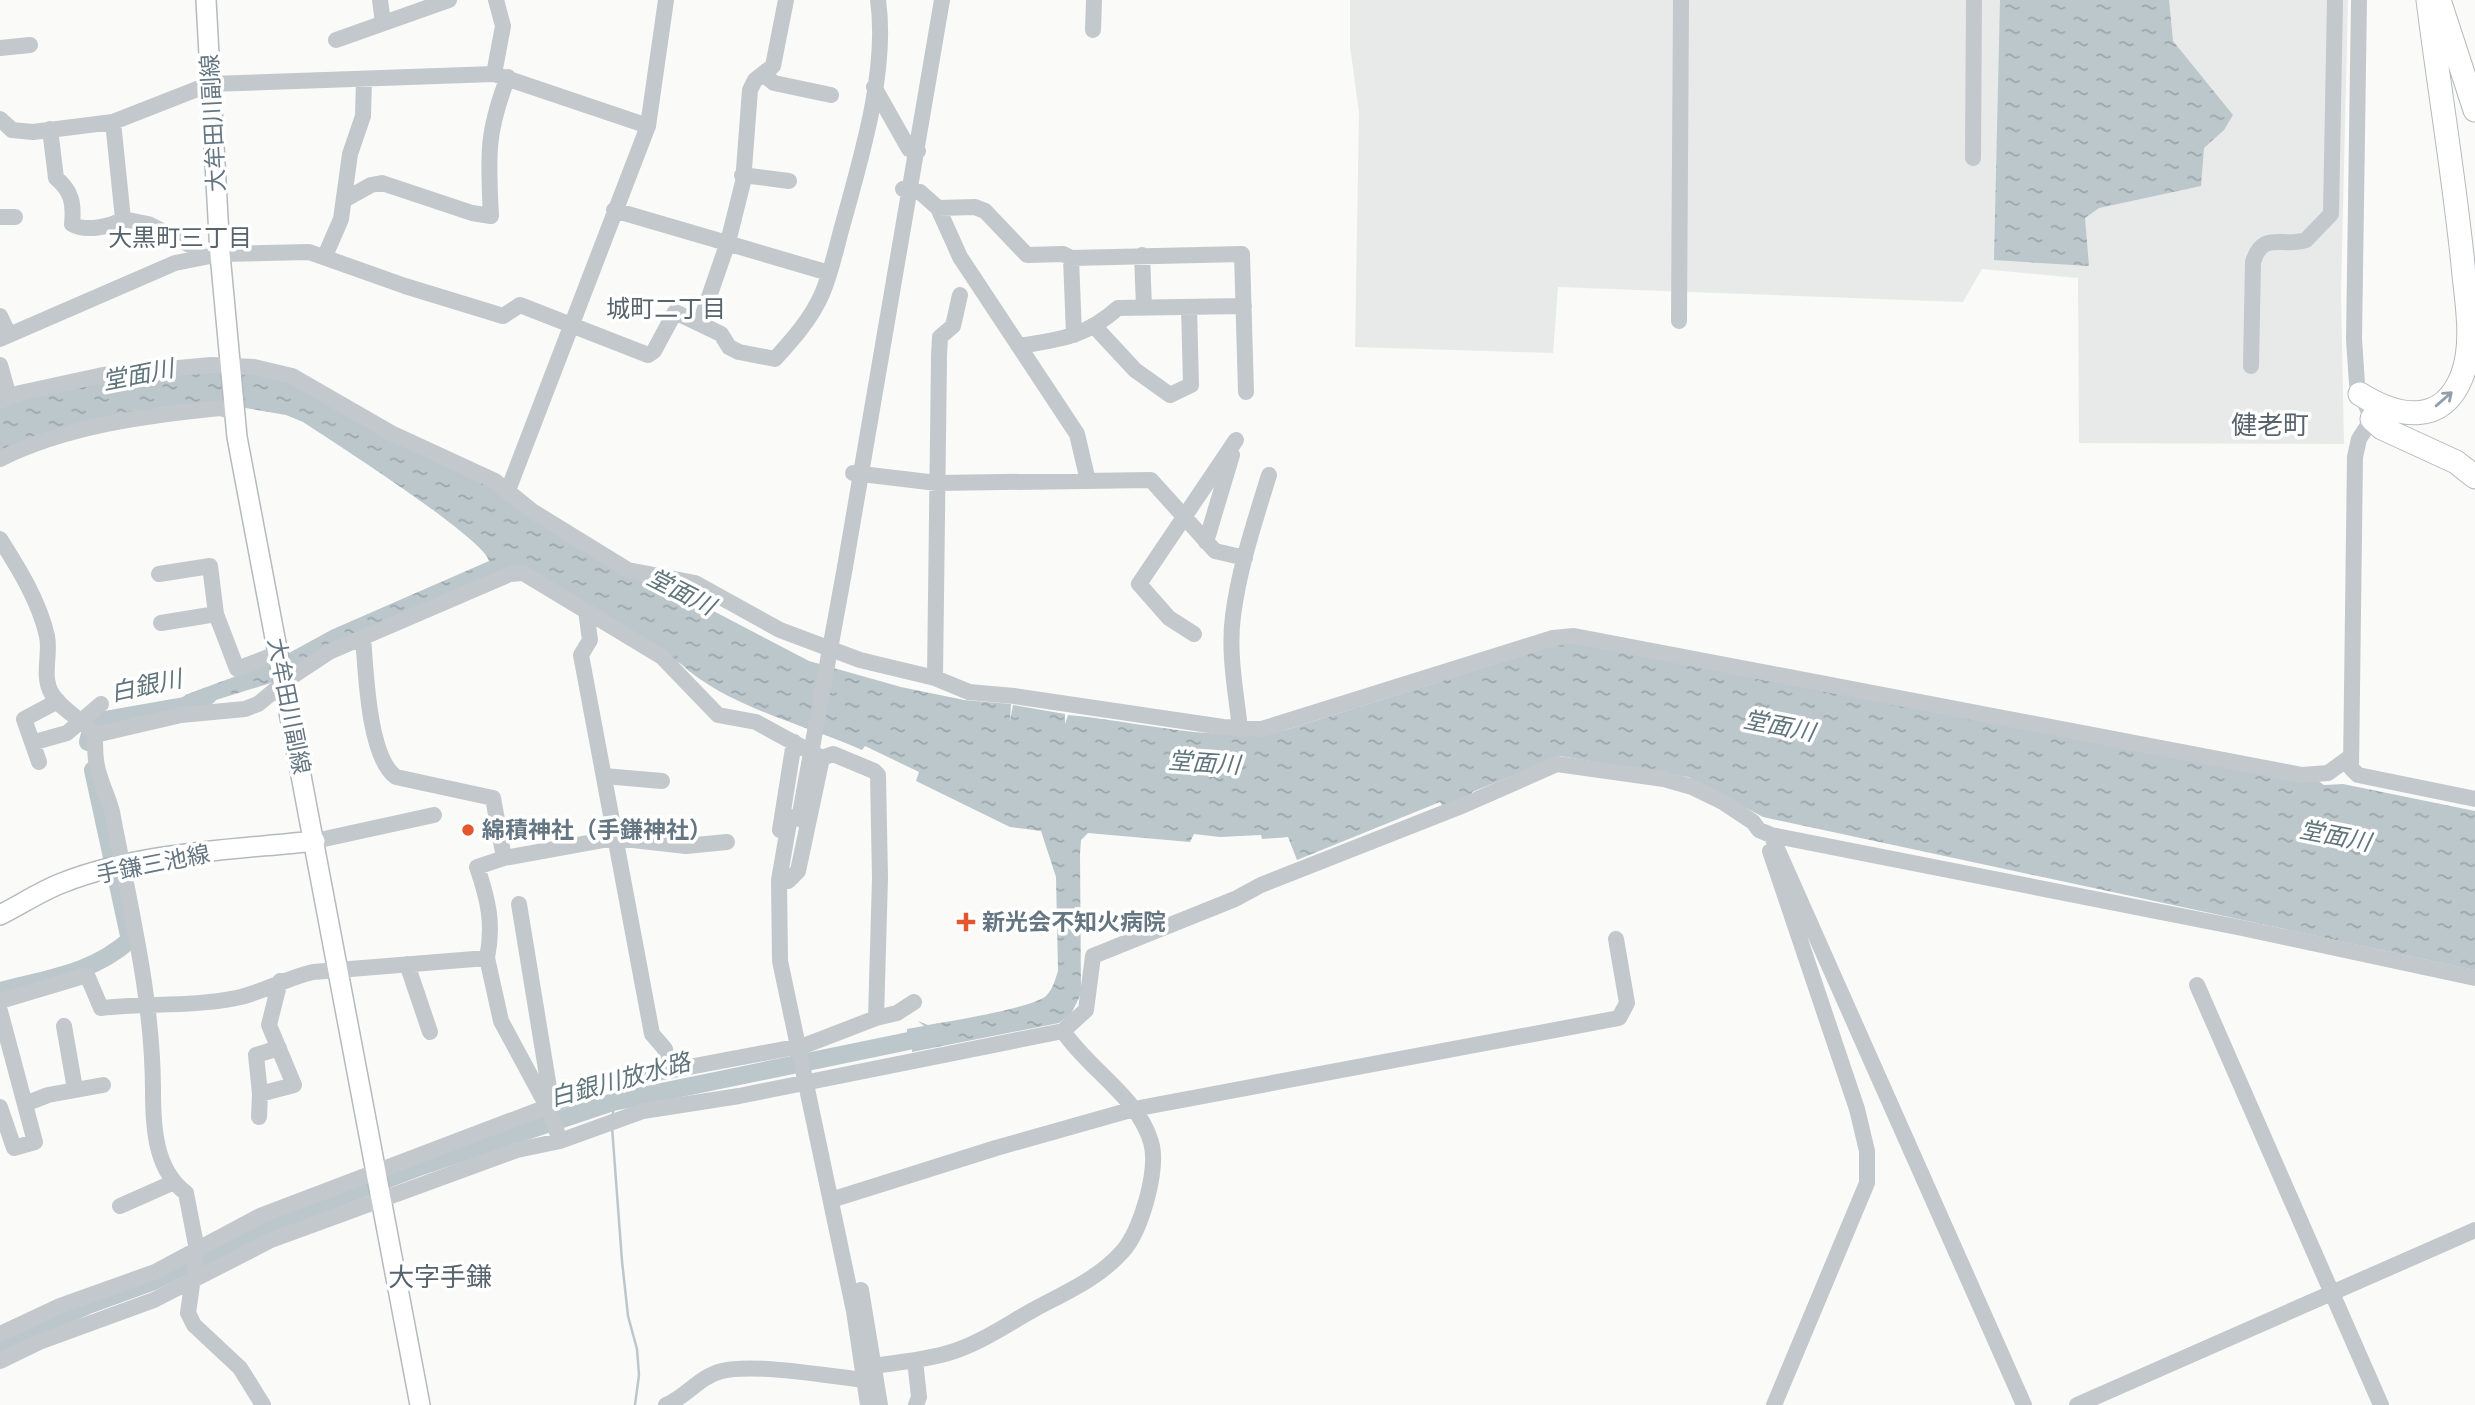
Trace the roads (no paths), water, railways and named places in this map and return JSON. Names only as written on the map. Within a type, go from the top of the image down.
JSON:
[{"type":"highway","points":[[2377,413],[2418,414],[2442,403],[2458,384],[2466,353],[2466,296],[2458,207],[2428,0]]},
{"type":"highway","points":[[2428,0],[2444,65],[2475,236]]},
{"type":"highway","points":[[2439,0],[2475,110]]},
{"type":"highway","points":[[2360,394],[2394,436],[2456,463],[2475,478]]},
{"type":"main road","name":"大牟田川副線","points":[[206,0],[220,254],[234,408],[420,1405]]},
{"type":"main road","name":"手鎌三池線","points":[[0,915],[61,883],[114,869],[169,857],[315,841]]},
{"type":"street","points":[[380,0],[383,23]]},
{"type":"street","points":[[337,40],[450,0]]},
{"type":"street","points":[[344,200],[371,185],[382,183],[440,204],[491,216],[488,144],[501,76],[503,26],[496,0]]},
{"type":"street","points":[[507,493],[648,126],[666,0]]},
{"type":"street","points":[[700,323],[728,242],[742,175],[750,90],[755,80],[773,66],[786,0]]},
{"type":"street","points":[[0,316],[4,337],[143,276],[198,258],[220,254],[309,252],[405,286],[503,316],[520,305],[648,355],[654,351],[675,312],[721,334],[729,347],[739,352],[775,359],[813,312],[829,273],[856,177],[874,87],[880,49],[878,0]]},
{"type":"street","points":[[914,150],[933,0]]},
{"type":"street","points":[[880,1405],[875,1366],[780,961],[784,880],[942,0]]},
{"type":"street","points":[[1093,30],[1094,0]]},
{"type":"street","points":[[1679,321],[1681,0]]},
{"type":"street","points":[[1973,159],[1974,0]]},
{"type":"street","points":[[2252,366],[2253,262],[2256,251],[2269,242],[2306,240],[2331,214],[2335,0]]},
{"type":"street","points":[[2359,0],[2354,339],[2360,394]]},
{"type":"street","points":[[0,48],[30,46]]},
{"type":"street","points":[[764,74],[774,83],[831,95]]},
{"type":"street","points":[[0,119],[12,130],[50,130],[113,122],[211,84],[501,76],[648,126]]},
{"type":"street","points":[[325,256],[341,219],[350,154],[363,116],[364,79]]},
{"type":"street","points":[[874,87],[914,150]]},
{"type":"street","points":[[113,122],[123,219]]},
{"type":"street","points":[[50,130],[56,178],[71,196],[72,224],[78,228],[113,226],[123,219],[148,224],[196,248],[198,258]]},
{"type":"street","points":[[742,175],[789,181]]},
{"type":"street","points":[[907,190],[920,192],[937,208],[960,257],[1077,434],[1088,481]]},
{"type":"street","points":[[937,208],[975,206],[985,211],[1027,256],[1063,254],[1071,258],[1242,254],[1246,392]]},
{"type":"street","points":[[614,210],[829,273]]},
{"type":"street","points":[[1142,255],[1144,307]]},
{"type":"street","points":[[1071,258],[1074,335]]},
{"type":"street","points":[[935,678],[940,337],[953,326],[960,295]]},
{"type":"street","points":[[1019,346],[1096,328],[1118,308],[1244,306]]},
{"type":"street","points":[[1096,328],[1135,370],[1170,395],[1191,385],[1189,307]]},
{"type":"street","points":[[0,365],[5,399],[103,375],[231,367],[292,376],[391,433],[495,481],[507,493],[628,570],[695,583],[780,631],[860,660],[935,678],[969,692],[1014,696],[1240,729],[1267,729],[1553,638],[1574,636],[2302,775],[2328,773],[2350,757]]},
{"type":"street","points":[[1,455],[125,421],[234,408]]},
{"type":"street","points":[[2377,413],[2359,439],[2355,457],[2350,757],[2353,772],[2475,799]]},
{"type":"street","points":[[1194,634],[1169,618],[1139,584],[1236,440],[1206,542]]},
{"type":"street","points":[[857,474],[937,483],[1152,480],[1215,551],[1245,558]]},
{"type":"street","points":[[1240,729],[1232,638],[1233,617],[1245,558],[1269,475]]},
{"type":"street","points":[[0,539],[23,573],[47,637],[47,682],[58,701],[83,721],[94,735],[96,764],[111,806],[114,869],[137,942],[157,1144],[172,1183],[186,1193],[197,1250],[188,1312],[194,1325],[240,1368],[263,1405]]},
{"type":"street","points":[[159,574],[210,566],[216,614],[237,670],[279,653]]},
{"type":"street","points":[[94,735],[181,715],[245,709],[258,704],[329,652],[510,574],[523,573],[662,657],[718,715],[756,722],[822,758],[833,754],[878,775],[880,878],[877,1017]]},
{"type":"street","points":[[586,611],[590,640],[581,655],[652,1034],[665,1049],[670,1071]]},
{"type":"street","points":[[161,622],[216,614]]},
{"type":"street","points":[[363,637],[374,734],[390,773],[397,778],[492,798],[504,858]]},
{"type":"street","points":[[39,762],[24,719],[58,701]]},
{"type":"street","points":[[34,742],[66,733],[101,704]]},
{"type":"street","points":[[784,880],[773,869],[794,742]]},
{"type":"street","points":[[784,880],[798,872],[822,758]]},
{"type":"street","points":[[0,1361],[39,1342],[136,1308],[271,1240],[517,1150],[643,1111],[810,1082],[1063,1031],[1086,1010],[1093,956],[1261,885],[1464,806],[1557,764],[1664,779],[1692,787],[1723,802],[1753,822],[1759,830],[1772,835],[2242,928],[2475,978]]},
{"type":"street","points":[[604,776],[662,781]]},
{"type":"street","points":[[315,841],[434,815]]},
{"type":"street","points":[[1772,835],[1768,843],[1857,1109],[1868,1171],[1867,1183],[1774,1405]]},
{"type":"street","points":[[1772,835],[2024,1405]]},
{"type":"street","points":[[550,1109],[501,1021],[487,958],[491,937],[489,903],[477,867],[504,858],[615,838],[686,846],[727,842]]},
{"type":"street","points":[[519,904],[550,1109],[559,1138]]},
{"type":"street","points":[[836,1198],[1134,1109],[1619,1018],[1627,1003],[1616,939]]},
{"type":"street","points":[[0,1001],[87,975],[101,1008],[145,1003],[187,1004],[239,998],[280,981],[313,972],[487,958]]},
{"type":"street","points":[[407,964],[430,1032]]},
{"type":"street","points":[[260,1094],[294,1085],[269,1025],[280,981]]},
{"type":"street","points":[[2197,985],[2327,1296],[2381,1405]]},
{"type":"street","points":[[0,1335],[60,1306],[155,1272],[260,1216],[550,1109],[615,1081],[802,1046],[877,1017],[897,1013],[914,1002]]},
{"type":"street","points":[[0,1011],[35,1142],[14,1149],[0,1107]]},
{"type":"street","points":[[64,1026],[75,1089]]},
{"type":"street","points":[[864,1380],[875,1366],[948,1353],[993,1335],[1086,1282],[1125,1250],[1141,1215],[1154,1161],[1152,1144],[1134,1109],[1086,1060],[1063,1031]]},
{"type":"street","points":[[258,1117],[260,1094],[256,1055],[279,1048]]},
{"type":"street","points":[[25,1104],[75,1089],[103,1085]]},
{"type":"street","points":[[120,1206],[172,1183]]},
{"type":"street","points":[[836,1198],[868,1405]]},
{"type":"street","points":[[2077,1405],[2475,1230]]},
{"type":"street","points":[[915,1360],[919,1398],[916,1405]]},
{"type":"street","points":[[666,1405],[678,1400],[706,1377],[722,1370],[799,1372],[864,1380]]},
{"type":"water","points":[[2000,0],[2169,0],[2173,41],[2233,115],[2224,130],[2204,148],[2201,186],[2099,208],[2085,218],[2089,266],[1994,260]]},
{"type":"water","name":"堂面川","points":[[240,371],[291,382],[457,466],[629,575],[645,582],[660,583],[809,661],[901,687],[964,700],[1011,704],[1010,721],[1013,705],[1065,714],[1065,724],[1068,715],[1204,733],[1286,730],[1568,641],[2317,780],[2324,785],[2343,784],[2475,811],[2475,970],[1763,817],[1688,777],[1560,756],[1472,792],[1472,797],[1444,809],[1440,802],[1297,860],[1288,837],[1262,839],[1261,835],[1220,837],[1194,834],[1190,842],[1088,833],[1081,840],[1080,854],[1081,994],[1071,1014],[1059,1023],[912,1052],[912,1046],[905,1046],[903,1034],[907,1033],[907,1029],[924,1026],[918,1021],[928,1025],[1025,1005],[1046,996],[1054,984],[1058,971],[1056,877],[1041,831],[1010,827],[916,781],[919,772],[865,746],[862,750],[720,692],[681,664],[522,567],[274,682],[187,709],[185,695],[269,664],[331,630],[489,561],[481,549],[436,512],[303,422],[286,415],[222,404],[0,455],[0,406],[96,380]]},
{"type":"waterway","name":"白銀川","points":[[88,742],[93,722],[184,706],[208,696]]},
{"type":"waterway","name":"白銀川","points":[[0,991],[85,968],[130,940],[93,770]]},
{"type":"waterway","name":"白銀川放水路","points":[[0,1345],[88,1305],[154,1281],[267,1225],[416,1168],[613,1102],[928,1037]]},
{"type":"waterway","points":[[613,1102],[613,1117]]},
{"type":"waterway","points":[[612,1127],[628,1316],[637,1349],[639,1375],[635,1405]]},
{"type":"place","name":"綿積神社（手鎌神社）","points":[[468,830]]},
{"type":"place","name":"新光会不知火病院","points":[[966,922]]},
{"type":"district","name":"大黒町三丁目","points":[[180,238]]},
{"type":"district","name":"城町二丁目","points":[[666,309]]},
{"type":"district","name":"健老町","points":[[2270,425]]},
{"type":"district","name":"大字手鎌","points":[[440,1277]]}]
